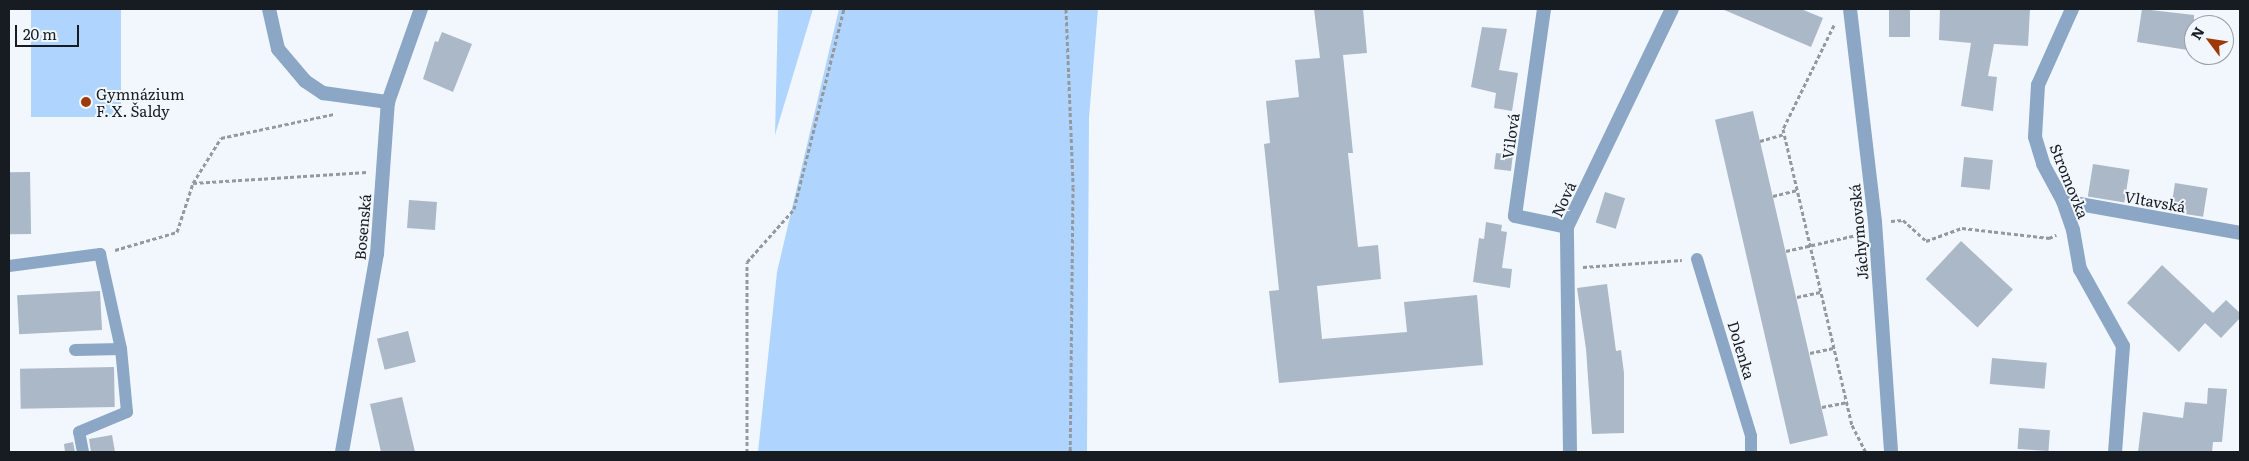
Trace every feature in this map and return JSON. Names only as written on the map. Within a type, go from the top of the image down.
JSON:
[{"type":"street","points":[[269,9],[278,49],[305,81],[324,93],[388,102]]},
{"type":"street","name":"Bosenská","points":[[342,452],[377,254],[388,102],[421,9]]},
{"type":"street","name":"Vilová","points":[[1544,9],[1516,216],[1567,227]]},
{"type":"street","name":"Nová","points":[[1570,452],[1567,227],[1672,9]]},
{"type":"street","name":"Jáchymovská","points":[[1850,9],[1876,230],[1891,452]]},
{"type":"street","name":"Stromovka","points":[[2072,9],[2038,86],[2034,118],[2043,164],[2063,201],[2073,230],[2080,269],[2123,346],[2115,452]]},
{"type":"street","name":"Vltavská","points":[[2063,201],[2240,233]]},
{"type":"lane","points":[[9,266],[100,254],[120,349],[128,412],[79,432],[83,452]]},
{"type":"lane","name":"Dolenka","points":[[1698,259],[1751,436],[1751,452]]},
{"type":"lane","points":[[75,350],[120,349]]},
{"type":"path","points":[[747,452],[747,262],[794,209],[844,9]]},
{"type":"path","points":[[1066,9],[1073,187],[1070,452]]},
{"type":"path","points":[[1838,17],[1783,129],[1852,425],[1866,452]]},
{"type":"path","points":[[100,254],[176,232],[193,183],[221,138],[342,112]]},
{"type":"path","points":[[1760,141],[1784,134]]},
{"type":"path","points":[[193,183],[383,171]]},
{"type":"path","points":[[1773,196],[1798,190]]},
{"type":"path","points":[[1902,220],[1926,241],[1962,228],[2049,238]]},
{"type":"path","points":[[1786,251],[1876,230]]},
{"type":"path","points":[[1567,268],[1698,259]]},
{"type":"path","points":[[1797,297],[1821,292]]},
{"type":"path","points":[[1810,353],[1834,348]]},
{"type":"path","points":[[1822,407],[1847,402]]},
{"type":"shaded area","points":[[31,9],[121,9],[121,117],[31,117]]},
{"type":"shaded area","points":[[778,9],[813,9],[775,135]]},
{"type":"shaded area","points":[[839,9],[1098,9],[1089,118],[1087,452],[758,452],[777,272]]},
{"type":"building","points":[[1314,9],[1363,9],[1367,53],[1343,55],[1353,153],[1348,153],[1358,247],[1378,245],[1381,279],[1317,286],[1322,339],[1407,332],[1404,302],[1477,295],[1483,365],[1279,383],[1269,291],[1279,290],[1264,144],[1270,143],[1266,101],[1299,97],[1295,60],[1320,58]]},
{"type":"building","points":[[1722,9],[1801,9],[1823,18],[1811,47]]},
{"type":"building","points":[[1889,9],[1910,9],[1910,37],[1889,37]]},
{"type":"building","points":[[1940,9],[2030,9],[2028,46],[1994,44],[1988,76],[1997,77],[1993,111],[1961,106],[1971,43],[1939,40]]},
{"type":"building","points":[[2142,9],[2194,15],[2184,15],[2184,49],[2137,42]]},
{"type":"building","points":[[1482,27],[1507,29],[1499,70],[1518,73],[1512,111],[1494,108],[1496,93],[1471,87]]},
{"type":"building","points":[[442,32],[472,44],[453,92],[423,79],[435,41],[438,42]]},
{"type":"building","points":[[1753,111],[1828,435],[1790,444],[1715,120]]},
{"type":"building","points":[[1496,153],[1513,155],[1511,171],[1494,169]]},
{"type":"building","points":[[1964,157],[1993,160],[1990,190],[1961,187]]},
{"type":"building","points":[[2093,164],[2130,170],[2124,202],[2088,197]]},
{"type":"building","points":[[9,172],[30,172],[31,234],[10,234]]},
{"type":"building","points":[[2175,183],[2208,188],[2203,217],[2170,212]]},
{"type":"building","points":[[1605,192],[1625,198],[1616,229],[1596,223]]},
{"type":"building","points":[[409,200],[437,202],[435,230],[407,228]]},
{"type":"building","points":[[1486,222],[1502,225],[1501,231],[1507,232],[1502,268],[1512,269],[1510,288],[1473,282],[1479,238],[1484,239]]},
{"type":"building","points":[[1961,241],[2013,289],[1977,327],[1926,279]]},
{"type":"building","points":[[2162,265],[2213,313],[2226,300],[2240,313],[2240,318],[2221,338],[2205,323],[2179,352],[2127,303]]},
{"type":"building","points":[[1607,284],[1616,351],[1621,350],[1624,373],[1624,433],[1592,434],[1586,349],[1577,288]]},
{"type":"building","points":[[100,291],[102,330],[19,334],[17,295]]},
{"type":"building","points":[[408,331],[416,362],[385,370],[377,339]]},
{"type":"building","points":[[1992,358],[2047,363],[2045,389],[1990,384]]},
{"type":"building","points":[[114,367],[115,407],[21,409],[20,369]]},
{"type":"building","points":[[2208,388],[2227,389],[2222,442],[2213,442],[2212,452],[2138,452],[2143,412],[2183,418],[2185,402],[2207,404]]},
{"type":"building","points":[[402,397],[415,452],[381,452],[370,404]]},
{"type":"building","points":[[2019,428],[2050,430],[2048,451],[2018,449]]},
{"type":"building","points":[[112,435],[115,452],[91,452],[89,439]]},
{"type":"building","points":[[73,442],[75,452],[65,452],[64,444]]},
{"type":"place","name":"Gymnázium F. X. Šaldy","points":[[86,102]]}]
